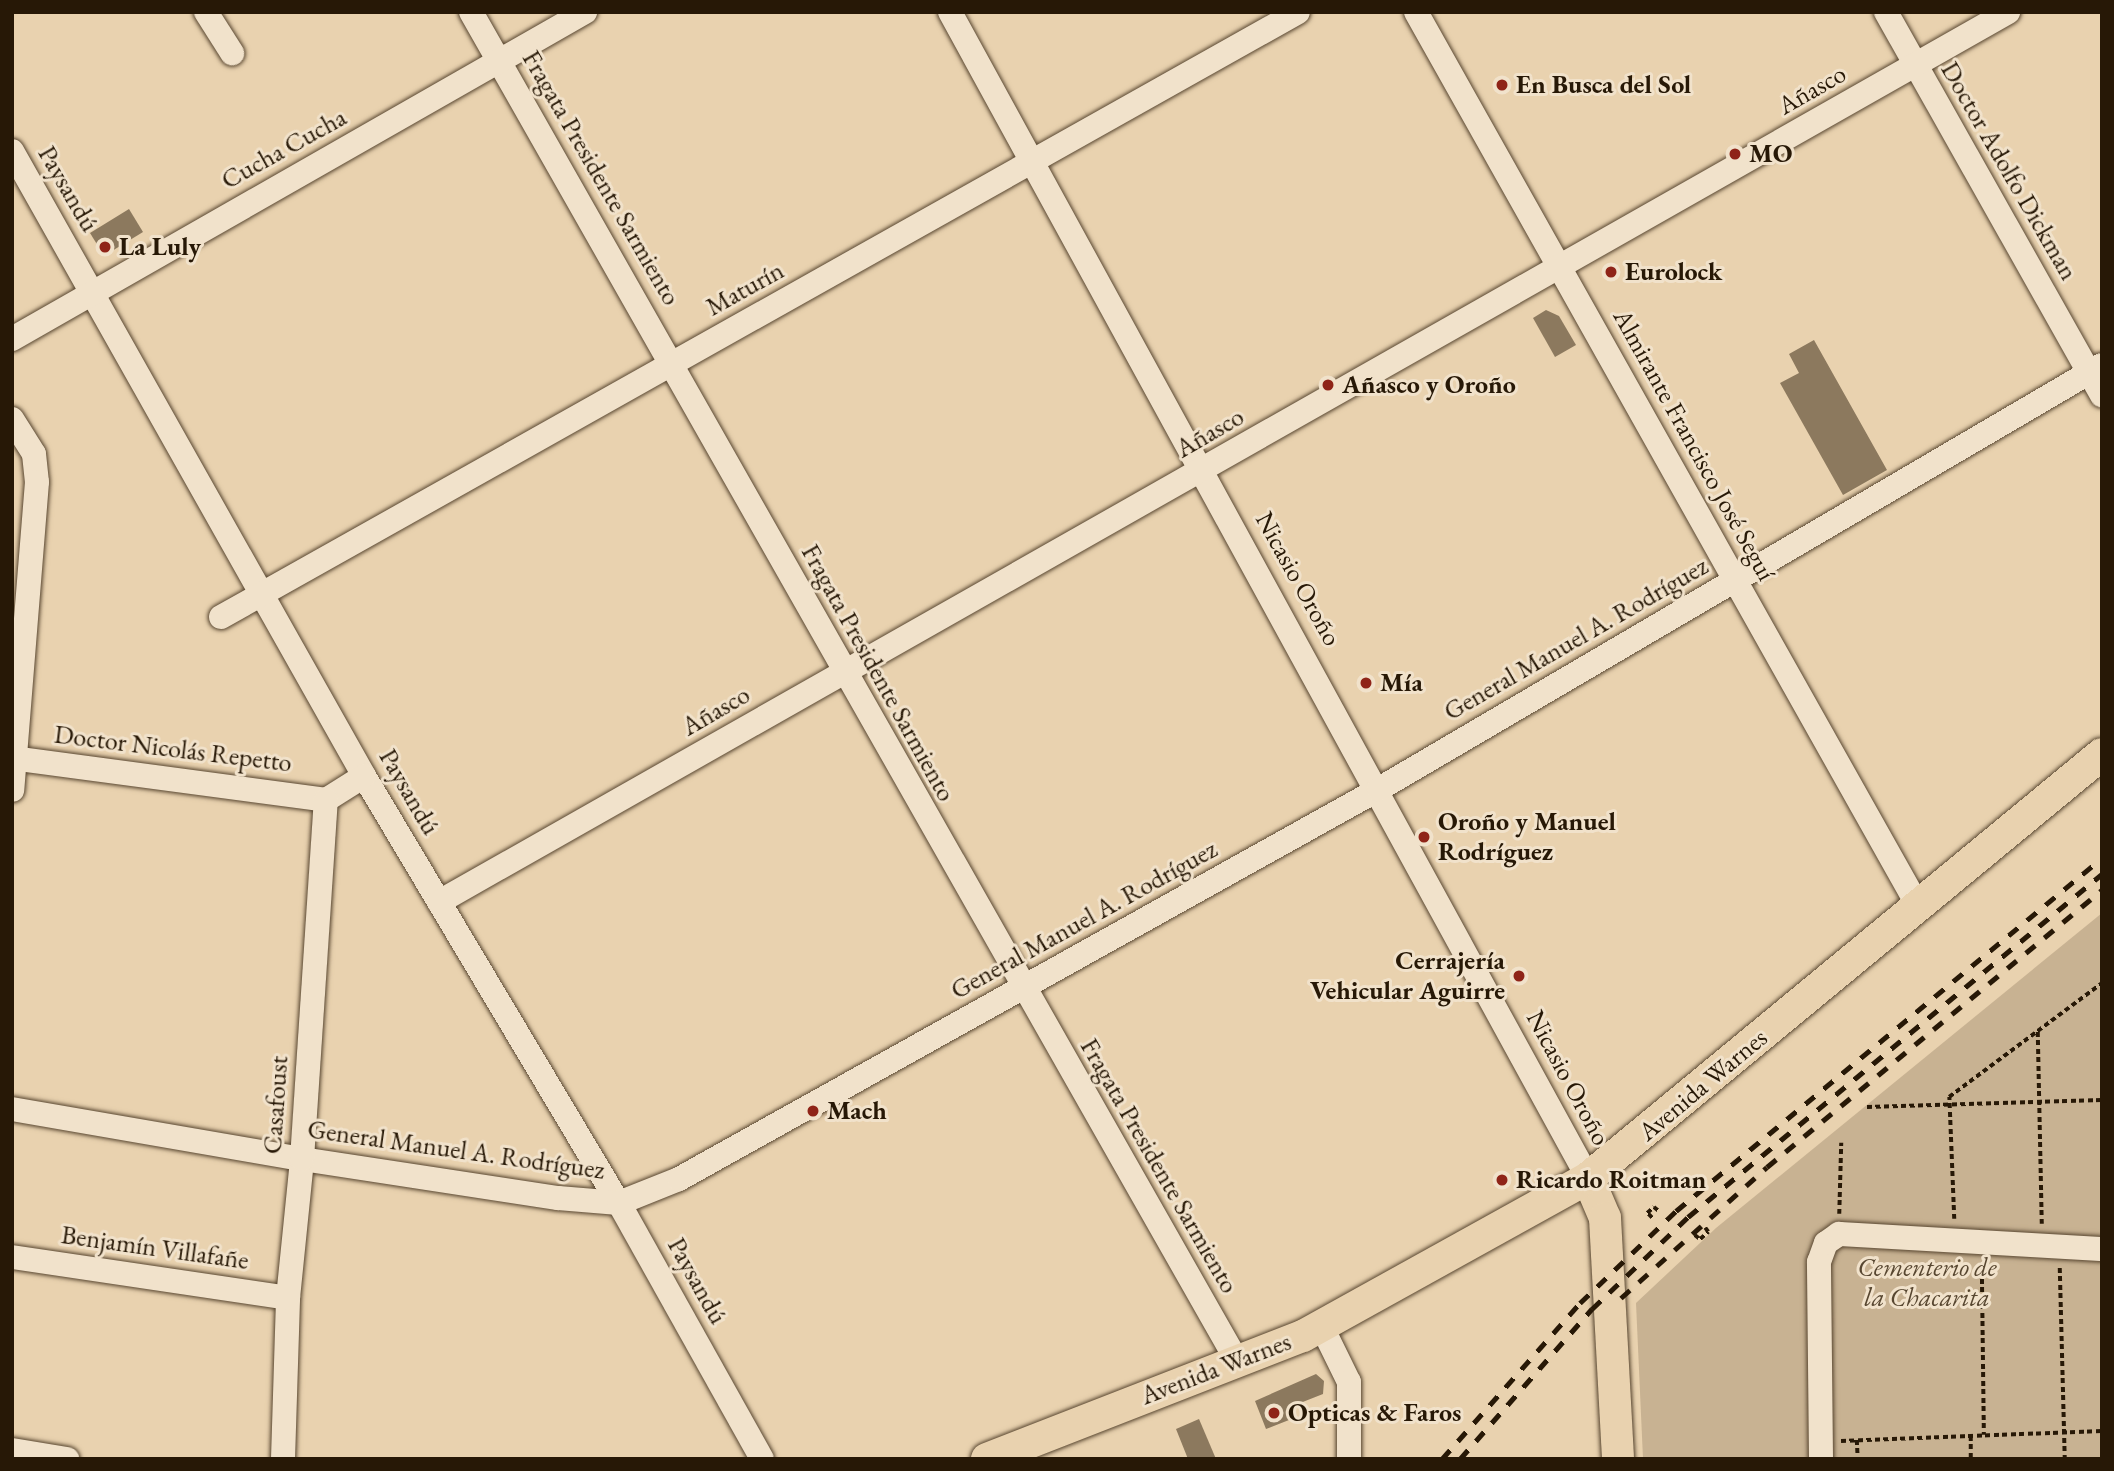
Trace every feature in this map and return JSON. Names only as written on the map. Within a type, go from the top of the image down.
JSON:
[{"type":"main road","name":"Avenida Warnes","points":[[987,1459],[1032,1450],[1322,1326],[1588,1178],[2102,754]]},
{"type":"main road","points":[[1588,1178],[1605,1218],[1618,1459]]},
{"type":"street","points":[[206,12],[232,53]]},
{"type":"street","name":"Fragata Presidente Sarmiento","points":[[471,12],[672,363],[1023,989],[1237,1361]]},
{"type":"street","name":"Cucha Cucha","points":[[12,339],[586,12]]},
{"type":"street","name":"Nicasio Oroño","points":[[950,12],[1379,789],[1588,1178]]},
{"type":"street","name":"Maturín","points":[[221,617],[1034,163],[1298,12]]},
{"type":"street","name":"Almirante Francisco José Seguí","points":[[1416,12],[1563,267],[1734,581],[1918,906]]},
{"type":"street","name":"Doctor Adolfo Dickman","points":[[1886,12],[1915,66],[2095,369],[2102,395]]},
{"type":"street","name":"Añasco","points":[[439,902],[1563,267],[2008,12]]},
{"type":"street","name":"Paysandú","points":[[12,151],[364,776],[619,1203],[762,1459]]},
{"type":"street","name":"General Manuel A. Rodríguez","points":[[12,1109],[302,1159],[558,1198],[619,1203],[679,1179],[1379,789],[2095,369]]},
{"type":"street","points":[[12,419],[34,454],[37,482],[12,790]]},
{"type":"street","name":"Doctor Nicolás Repetto","points":[[13,758],[326,800]]},
{"type":"street","points":[[326,800],[364,776]]},
{"type":"street","name":"Casafoust","points":[[282,1459],[288,1298],[302,1159],[326,800]]},
{"type":"street","points":[[1821,1451],[1819,1262],[1826,1243],[1839,1234],[1954,1238],[1982,1243],[2102,1249]]},
{"type":"street","name":"Benjamín Villafañe","points":[[12,1257],[288,1298]]},
{"type":"street","points":[[1322,1326],[1349,1382],[1349,1459]]},
{"type":"street","points":[[12,1450],[67,1459]]},
{"type":"path","points":[[1954,1238],[1949,1097],[2102,983]]},
{"type":"path","points":[[2038,1031],[2040,1102],[2065,1459]]},
{"type":"path","points":[[1867,1107],[2102,1100]]},
{"type":"path","points":[[1839,1234],[1841,1143]]},
{"type":"path","points":[[1652,1218],[1647,1213],[1654,1207],[1660,1212]]},
{"type":"path","points":[[1695,1235],[1700,1240],[1708,1231],[1705,1228]]},
{"type":"path","points":[[1982,1243],[1983,1435]]},
{"type":"path","points":[[1821,1451],[1857,1439],[2102,1431]]},
{"type":"path","points":[[1971,1436],[1971,1459]]},
{"type":"path","points":[[1857,1439],[1858,1459]]},
{"type":"green space","name":"Cementerio de la Chacarita","points":[[2102,913],[2102,1459],[1643,1459],[1636,1303],[1716,1228]]},
{"type":"building","points":[[129,209],[143,232],[112,251],[98,246],[90,233]]},
{"type":"building","points":[[1546,310],[1559,316],[1576,345],[1555,357],[1533,318]]},
{"type":"building","points":[[1814,340],[1887,470],[1843,495],[1780,383],[1799,373],[1789,354]]},
{"type":"building","points":[[1316,1374],[1324,1381],[1323,1394],[1290,1407],[1289,1420],[1266,1429],[1255,1401]]},
{"type":"building","points":[[1199,1419],[1216,1459],[1188,1459],[1176,1429]]},
{"type":"railway","points":[[1442,1459],[1580,1303],[1676,1211],[2102,858]]},
{"type":"railway","points":[[1460,1459],[1592,1309],[1688,1217],[2102,874]]},
{"type":"railway","points":[[1621,1298],[1767,1167],[2102,890]]},
{"type":"place","name":"En Busca del Sol","points":[[1502,85]]},
{"type":"place","name":"MO","points":[[1735,154]]},
{"type":"place","name":"La Luly","points":[[105,247]]},
{"type":"place","name":"Eurolock","points":[[1611,272]]},
{"type":"place","name":"Añasco y Oroño","points":[[1328,385]]},
{"type":"place","name":"Mía","points":[[1366,683]]},
{"type":"place","name":"Oroño y Manuel Rodríguez","points":[[1424,837]]},
{"type":"place","name":"Cerrajería Vehicular Aguirre","points":[[1519,976]]},
{"type":"place","name":"Mach","points":[[813,1111]]},
{"type":"place","name":"Ricardo Roitman","points":[[1502,1180]]},
{"type":"place","name":"Opticas & Faros","points":[[1274,1413]]}]
